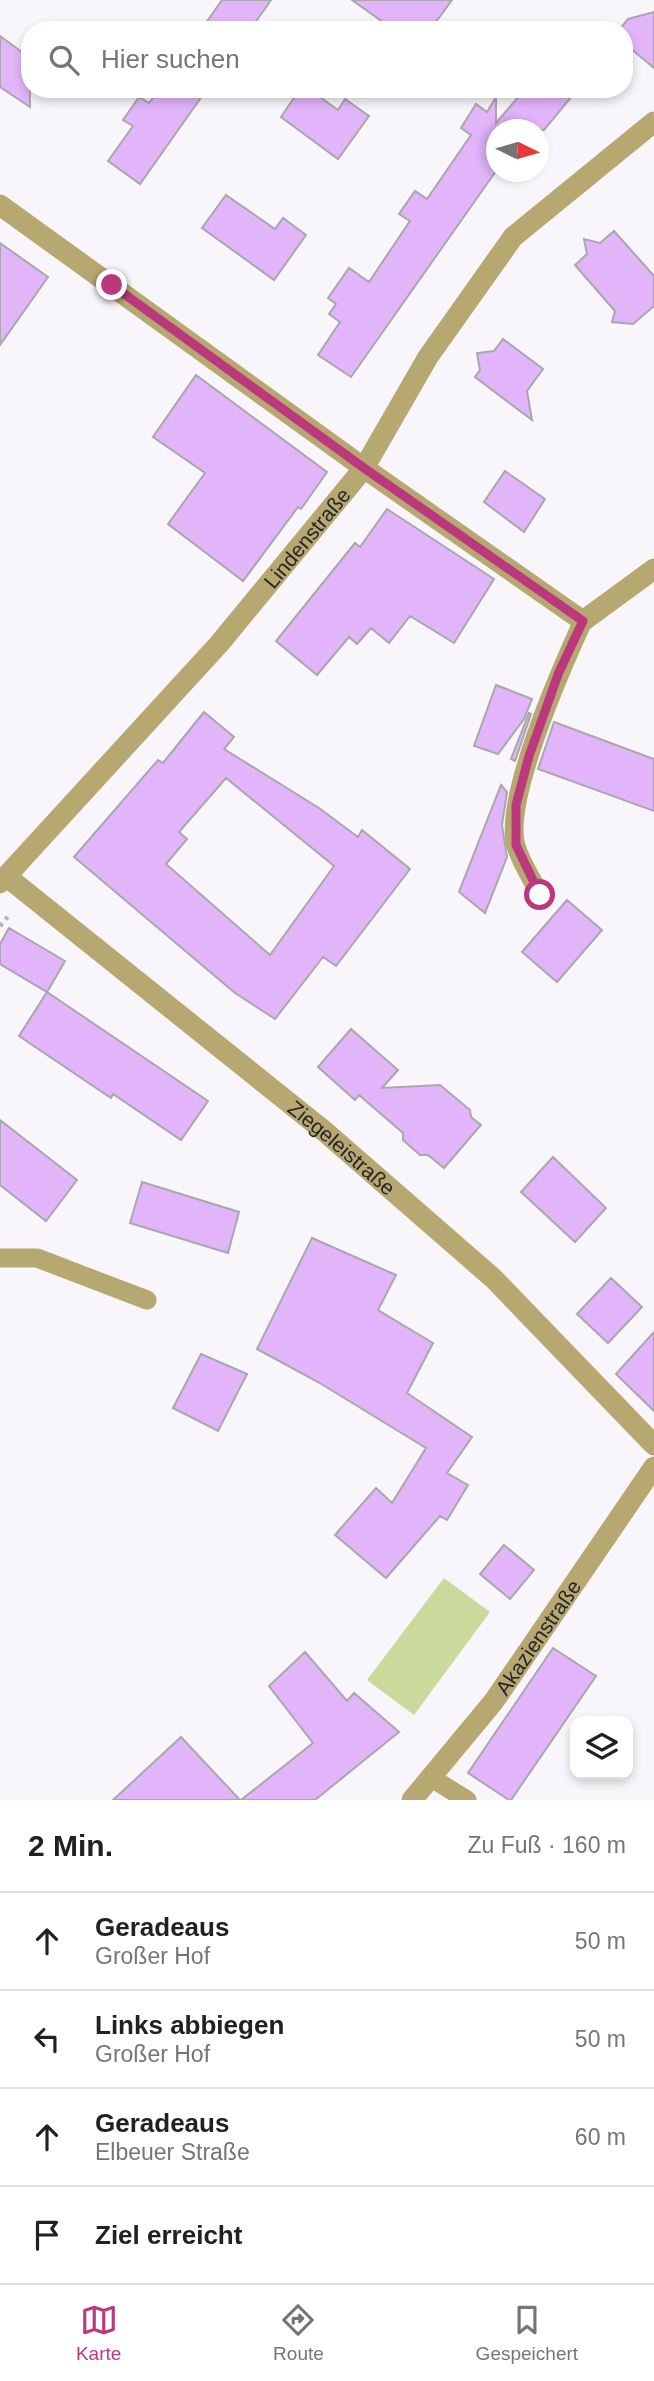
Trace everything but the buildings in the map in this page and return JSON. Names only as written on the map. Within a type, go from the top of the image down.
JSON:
[{"type":"street","name":"Lindenstraße","points":[[3,879],[219,644],[364,468],[428,357],[513,237],[654,122]]},
{"type":"street","points":[[0,205],[364,468],[583,621],[654,569]]},
{"type":"street","name":"Ziegeleistraße","points":[[3,879],[323,1130],[494,1279],[654,1445]]},
{"type":"street","name":"Akazienstraße","points":[[412,1800],[494,1701],[654,1467]]},
{"type":"lane","points":[[540,895],[516,845],[516,805],[529,756],[559,672],[583,621]]},
{"type":"lane","points":[[0,1258],[37,1258],[147,1300]]},
{"type":"lane","points":[[430,1777],[467,1800]]},
{"type":"green space","points":[[444,1578],[490,1612],[414,1715],[367,1680]]},
{"type":"route","points":[[112,285],[364,468],[583,621],[559,672],[529,756],[516,805],[516,845],[540,895]]}]
